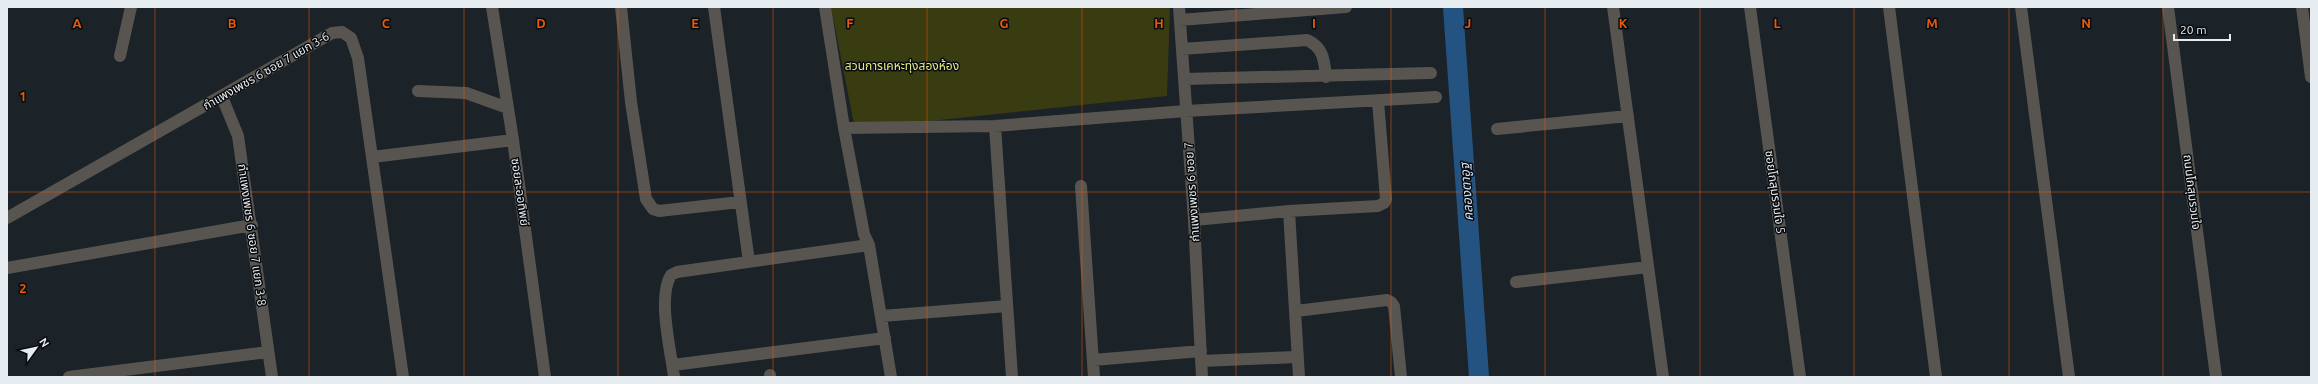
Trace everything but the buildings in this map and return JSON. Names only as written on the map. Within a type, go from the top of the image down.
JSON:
[{"type":"street","points":[[120,56],[132,7]]},
{"type":"street","name":"ซอยละออทิพย์","points":[[492,7],[513,140],[545,377]]},
{"type":"street","points":[[621,7],[631,102],[646,199],[653,208],[659,211],[740,202]]},
{"type":"street","points":[[714,7],[749,262]]},
{"type":"street","points":[[825,7],[844,128],[864,234],[869,245],[891,377]]},
{"type":"street","name":"กำแพงเพชร 6 ซอย 7","points":[[1179,7],[1194,220],[1202,377]]},
{"type":"street","points":[[1180,20],[1345,7]]},
{"type":"street","points":[[1613,7],[1663,377]]},
{"type":"street","name":"ซอยโกสุมรวมใจ 5","points":[[1750,7],[1800,377]]},
{"type":"street","points":[[1889,7],[1936,377]]},
{"type":"street","points":[[2021,7],[2069,377]]},
{"type":"street","name":"ถนนโกสุมรวมใจ","points":[[2168,7],[2216,377]]},
{"type":"street","points":[[2302,7],[2311,77]]},
{"type":"street","name":"กำแพงเพชร 6 ซอย 7 แยก 3-6","points":[[7,218],[222,97],[332,33],[342,32],[351,38],[356,47],[403,377]]},
{"type":"street","points":[[1182,49],[1307,40],[1315,44],[1323,52],[1326,77]]},
{"type":"street","points":[[1184,79],[1326,77],[1431,73]]},
{"type":"street","points":[[418,91],[466,93],[508,108]]},
{"type":"street","name":"กำแพงเพชร 6 ซอย 7 แยก 3-8","points":[[222,97],[238,136],[252,225],[272,377]]},
{"type":"street","points":[[844,128],[995,126],[1186,111],[1436,97]]},
{"type":"street","points":[[1194,220],[1289,211],[1378,206],[1384,203],[1386,199],[1378,101]]},
{"type":"street","points":[[1497,129],[1628,116]]},
{"type":"street","points":[[995,126],[1012,377]]},
{"type":"street","points":[[372,157],[513,140]]},
{"type":"street","points":[[1082,186],[1094,377]]},
{"type":"street","points":[[1289,211],[1299,377]]},
{"type":"street","points":[[7,268],[252,225]]},
{"type":"street","points":[[869,245],[677,272],[671,275],[665,292],[665,309],[673,371],[885,338]]},
{"type":"street","points":[[1516,282],[1648,267]]},
{"type":"street","points":[[1296,311],[1387,300],[1391,302],[1394,306],[1401,377]]},
{"type":"street","points":[[882,316],[1007,306]]},
{"type":"street","points":[[69,377],[268,352]]},
{"type":"street","points":[[1093,360],[1201,356],[1297,357]]},
{"type":"green space","name":"สวนการเคหะทุ่งสองห้อง","points":[[831,7],[1170,7],[1167,96],[855,129]]},
{"type":"waterway","name":"คลองตาอูฐ","points":[[1453,7],[1479,377]]}]
